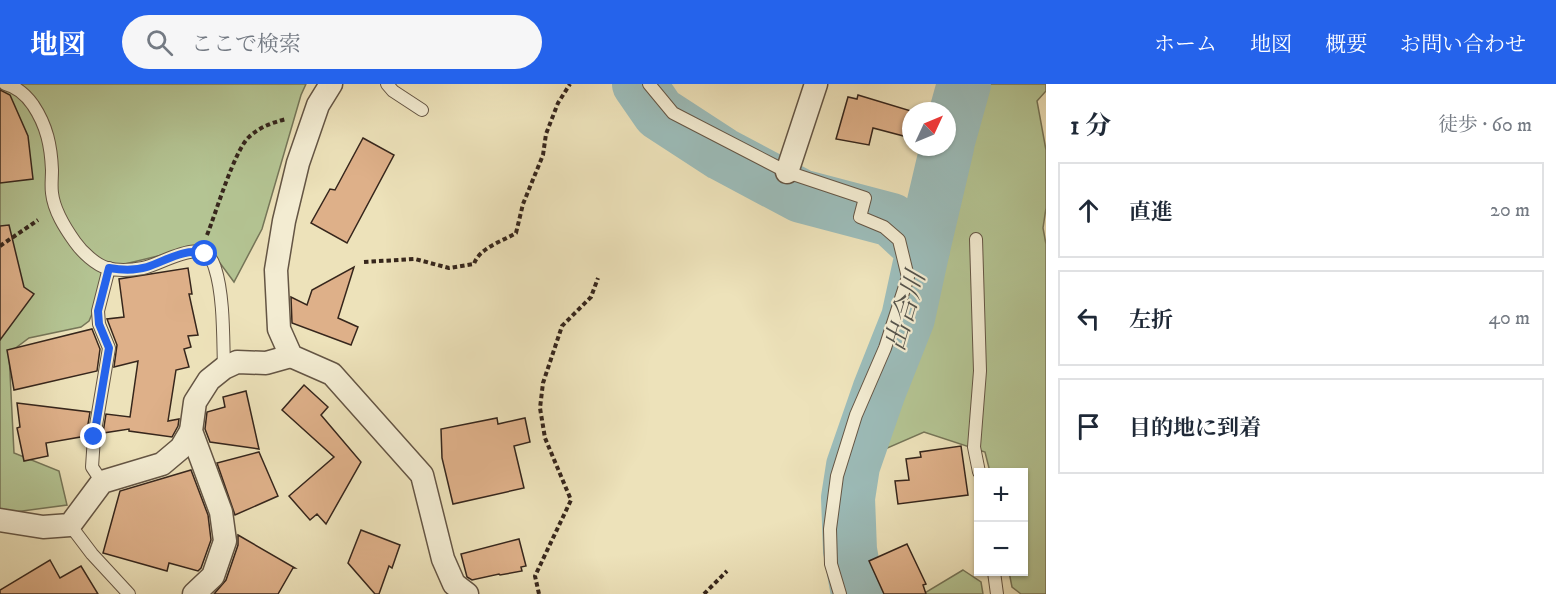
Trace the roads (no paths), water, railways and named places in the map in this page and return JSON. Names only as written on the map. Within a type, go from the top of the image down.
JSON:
[{"type":"street","points":[[291,356],[279,329],[276,270],[284,221],[298,163],[315,113],[330,84]]},
{"type":"street","points":[[788,172],[816,84]]},
{"type":"street","points":[[0,520],[43,527],[70,525],[102,482],[162,464],[180,448],[191,431],[195,402],[209,380],[224,368],[237,362],[266,363],[291,356],[332,374],[422,475],[443,559],[454,584],[467,594]]},
{"type":"street","points":[[191,431],[221,512],[225,542],[213,576],[194,594]]},
{"type":"lane","points":[[5,84],[15,86],[29,99],[42,118],[47,132],[52,193],[58,214],[76,244],[91,258],[105,268],[124,270],[145,268],[181,254],[196,251],[205,254],[215,266],[224,368]]},
{"type":"lane","points":[[387,84],[393,91],[422,110]]},
{"type":"lane","points":[[649,84],[673,113],[788,172],[865,198],[860,217],[884,227],[899,240],[908,277],[885,348],[856,415],[837,476],[830,529],[831,564],[840,594]]},
{"type":"lane","points":[[976,239],[980,371],[975,447],[978,468]]},
{"type":"lane","points":[[102,482],[92,466],[94,437],[109,348],[99,324],[98,311],[109,268]]},
{"type":"lane","points":[[70,525],[92,554],[129,594]]},
{"type":"lane","points":[[995,576],[997,594]]},
{"type":"waterway","name":"出合川","points":[[639,84],[659,113],[722,154],[801,196],[892,220],[923,249],[908,318],[853,466],[848,498],[850,550],[858,594]]},
{"type":"waterway","points":[[956,113],[964,84]]},
{"type":"waterway","points":[[923,249],[945,156]]}]
